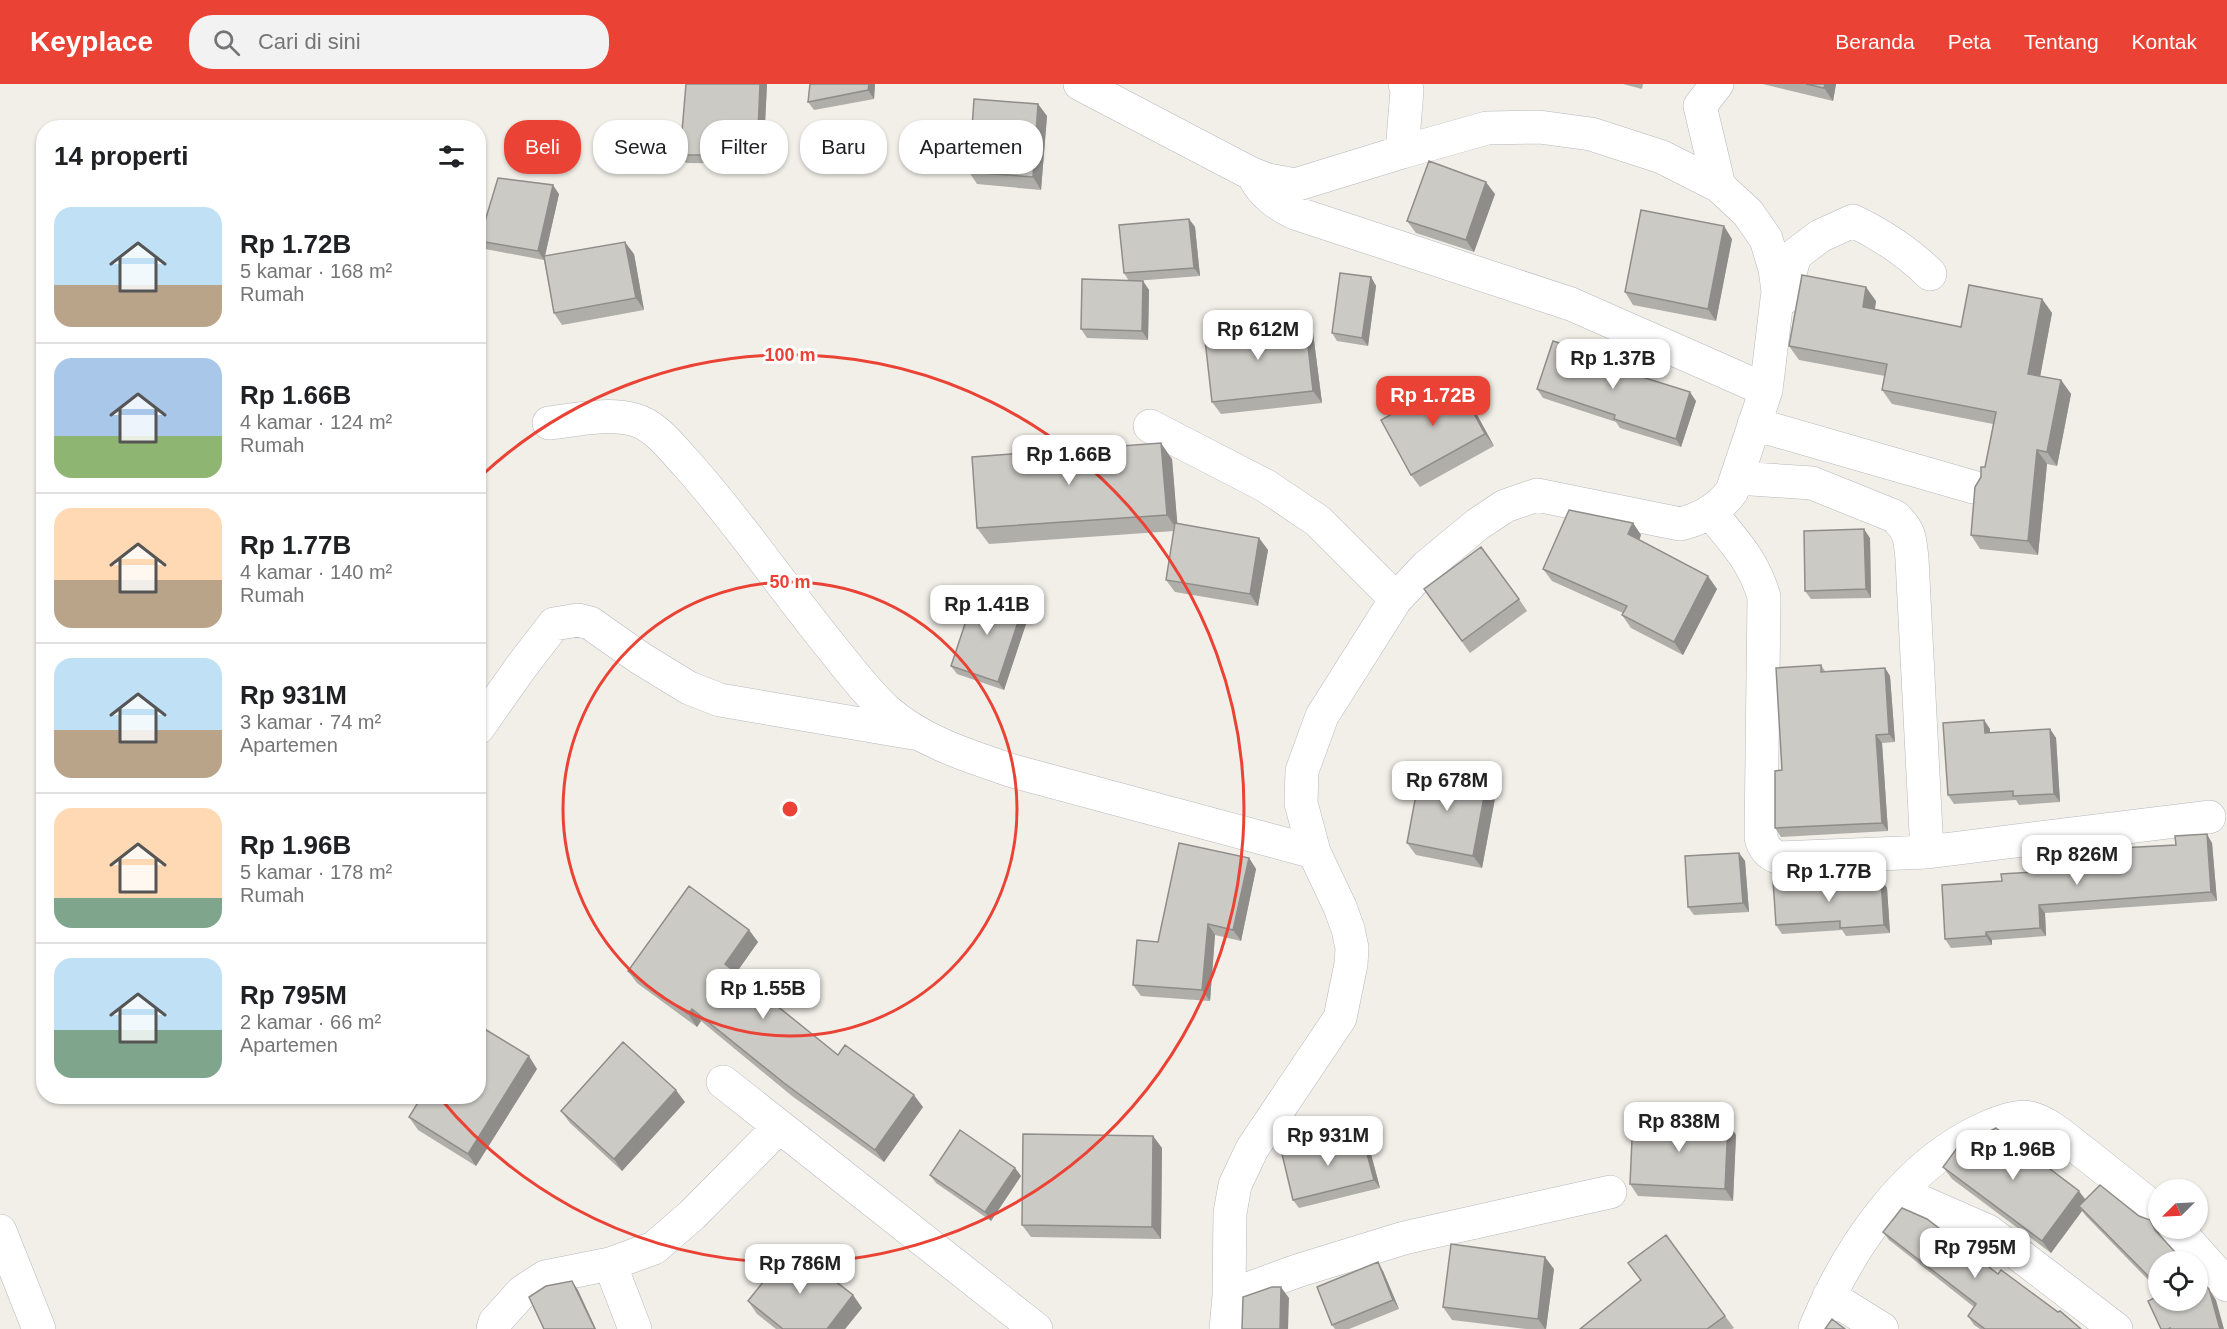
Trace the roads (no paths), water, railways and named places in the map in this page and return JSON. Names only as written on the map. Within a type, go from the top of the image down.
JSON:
[{"type":"street","points":[[1080,84],[1252,174],[1268,180],[1295,185],[1487,128],[1539,127],[1591,134],[1662,157],[1719,186],[1748,213],[1766,238],[1778,291],[1766,390],[1737,478],[1722,504],[1696,520],[1680,524],[1537,495],[1505,506],[1478,524],[1427,566],[1396,599],[1322,716],[1302,771],[1301,796],[1314,852],[1348,929],[1352,948],[1346,992],[1340,1018],[1252,1149],[1235,1185],[1230,1213],[1229,1296],[1226,1329]]},
{"type":"street","points":[[1402,152],[1407,90],[1405,84]]},
{"type":"street","points":[[1718,84],[1700,106],[1719,186]]},
{"type":"street","points":[[1252,174],[1264,193],[1276,204],[1294,213],[1571,304],[1766,390]]},
{"type":"street","points":[[1772,336],[1795,255],[1820,236],[1853,221],[1882,234],[1930,274]]},
{"type":"street","points":[[549,423],[607,416],[636,420],[662,436],[716,496],[807,617],[855,676],[887,711],[921,734],[966,755],[1013,771],[1314,852]]},
{"type":"street","points":[[1754,424],[1973,487]]},
{"type":"street","points":[[1150,426],[1266,486],[1318,521],[1396,599]]},
{"type":"street","points":[[1737,478],[1812,483],[1894,516],[1905,525],[1910,537],[1927,852]]},
{"type":"street","points":[[1710,512],[1749,560],[1758,577],[1764,597],[1761,837],[1762,844],[1768,852],[1779,858],[1927,852],[2209,817]]},
{"type":"street","points":[[486,717],[554,624],[578,620],[590,623],[640,658],[689,688],[720,700],[921,734]]},
{"type":"street","points":[[723,1082],[1036,1329]]},
{"type":"street","points":[[1815,1329],[1829,1296],[1866,1233],[1899,1192],[1944,1152],[1966,1137],[2000,1122],[2028,1118],[2052,1128],[2148,1204]]},
{"type":"street","points":[[493,1329],[495,1322],[522,1292],[545,1277],[610,1264],[654,1248],[692,1215],[779,1127]]},
{"type":"street","points":[[1229,1296],[1298,1271],[1404,1238],[1610,1192]]},
{"type":"street","points":[[1899,1192],[1988,1231],[2116,1329]]},
{"type":"street","points":[[1,1238],[39,1329]]},
{"type":"street","points":[[2186,1239],[2227,1285]]},
{"type":"street","points":[[610,1264],[635,1329]]},
{"type":"street","points":[[1829,1296],[1881,1329]]}]
